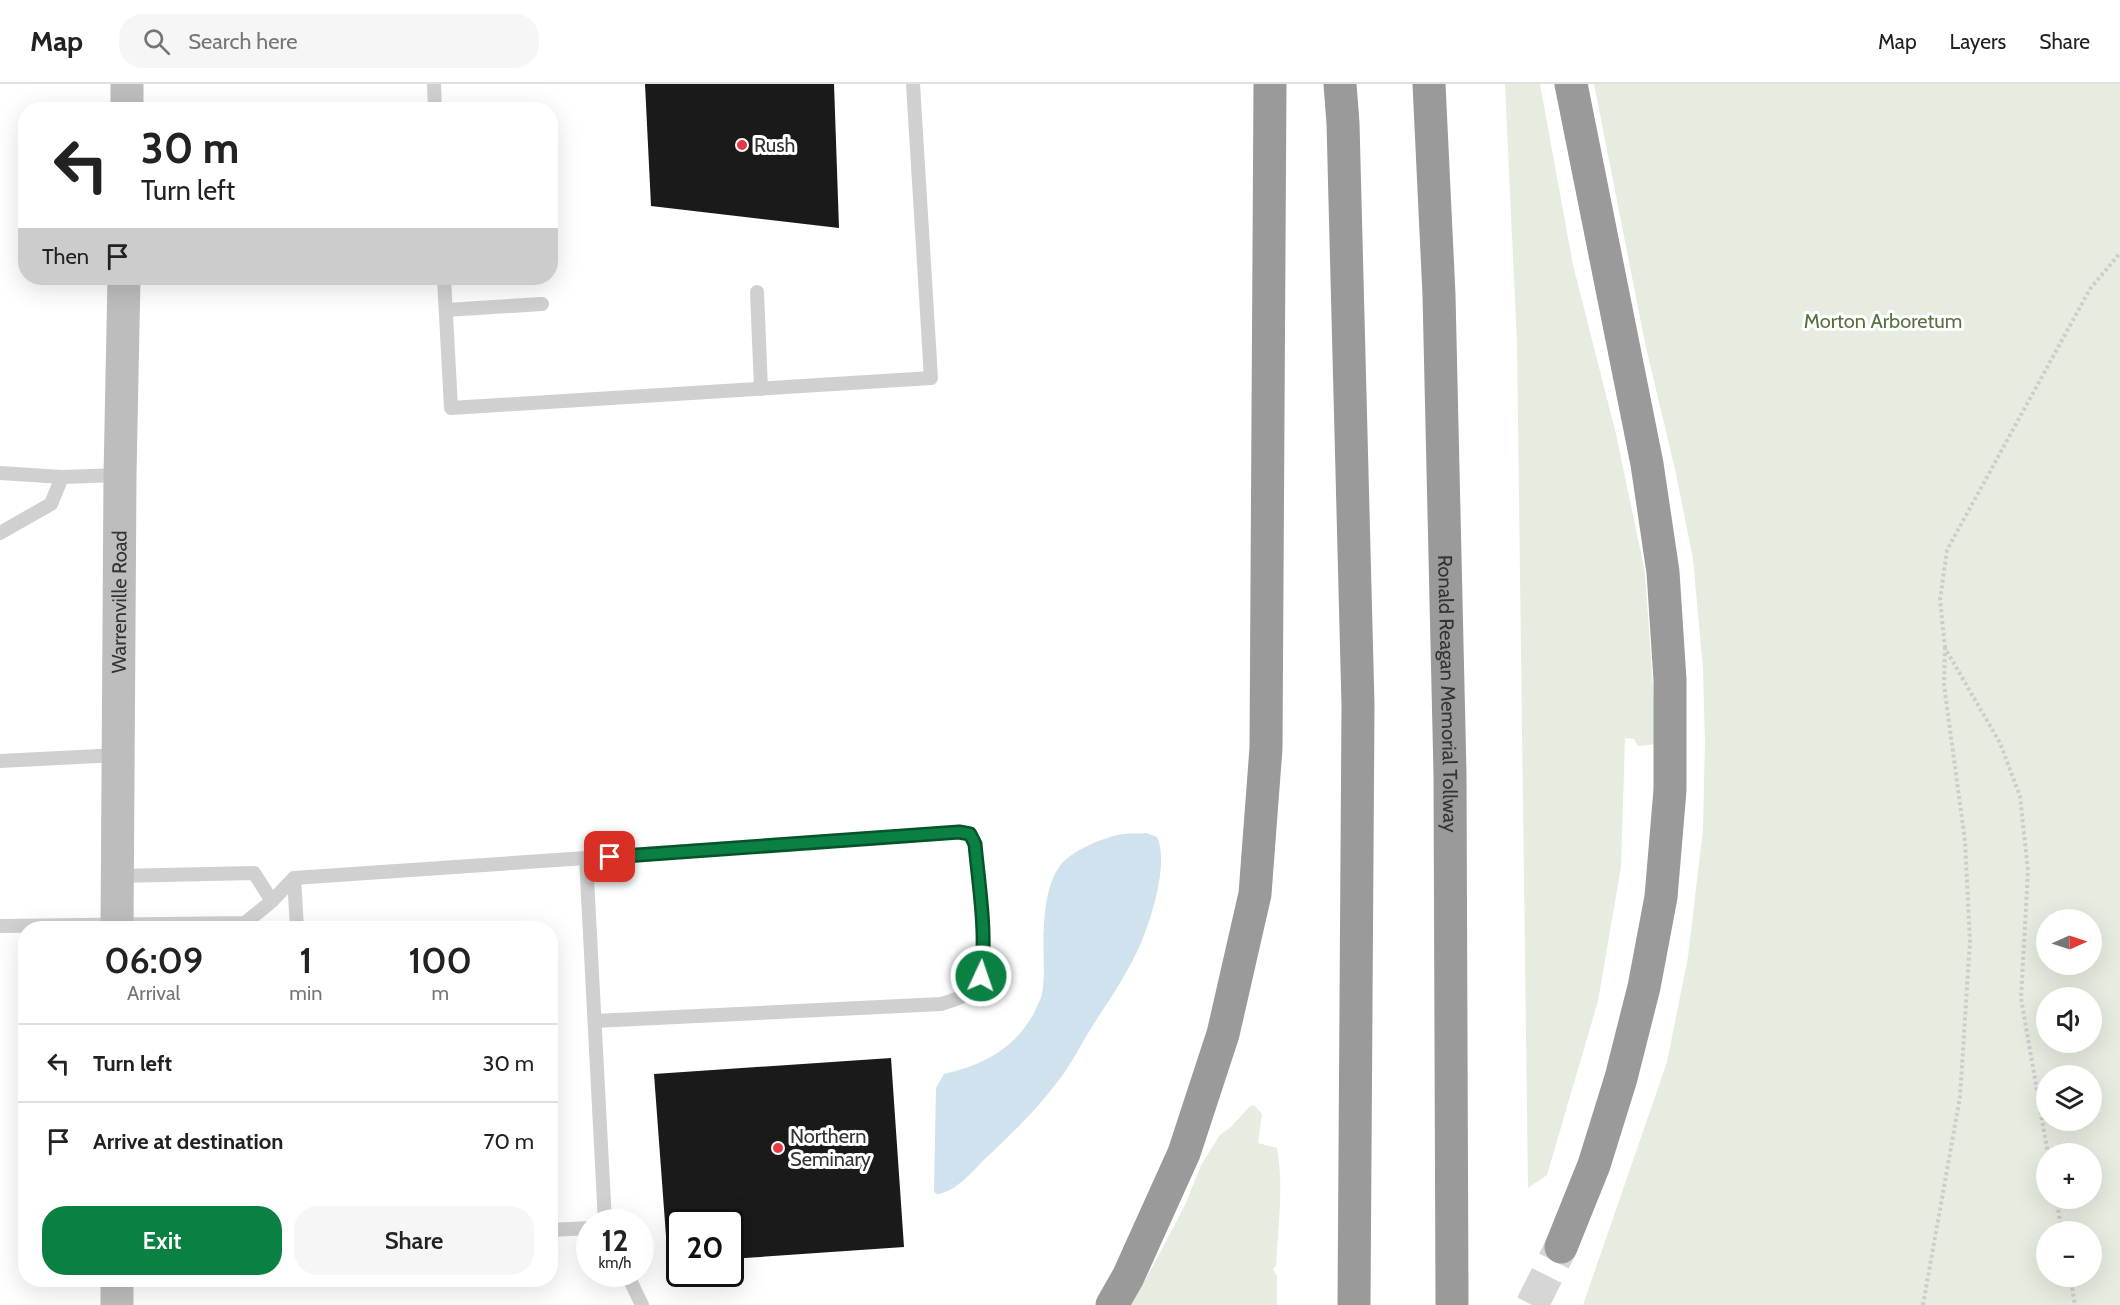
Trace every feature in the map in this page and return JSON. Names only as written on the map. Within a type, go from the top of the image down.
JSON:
[{"type":"highway","points":[[1112,1305],[1128,1277],[1184,1153],[1223,1034],[1255,894],[1266,748],[1270,84]]},
{"type":"highway","points":[[1340,84],[1343,123],[1358,705],[1354,1305]]},
{"type":"highway","name":"Ronald Reagan Memorial Tollway","points":[[1429,84],[1439,295],[1450,774],[1452,1305]]},
{"type":"highway","points":[[1561,1247],[1594,1165],[1621,1078],[1644,987],[1661,897],[1670,790],[1670,680],[1664,573],[1647,464],[1571,84]]},
{"type":"main road","points":[[127,84],[127,102]]},
{"type":"main road","name":"Warrenville Road","points":[[117,921],[120,475],[124,285]]},
{"type":"main road","points":[[117,1287],[117,1305]]},
{"type":"lane","points":[[434,84],[435,102]]},
{"type":"lane","points":[[444,285],[451,408],[931,378],[913,84]]},
{"type":"lane","points":[[758,292],[761,389]]},
{"type":"lane","points":[[446,310],[542,304]]},
{"type":"lane","points":[[0,473],[62,477],[120,475]]},
{"type":"lane","points":[[0,533],[51,504],[62,477]]},
{"type":"lane","points":[[0,761],[118,754]]},
{"type":"lane","points":[[247,921],[272,901],[294,878],[959,832],[970,834],[975,844],[983,961],[981,976],[970,991],[958,999],[931,1004],[595,1021]]},
{"type":"lane","points":[[586,858],[604,1209]]},
{"type":"lane","points":[[118,876],[254,873],[272,901]]},
{"type":"lane","points":[[294,878],[297,921]]},
{"type":"lane","points":[[0,926],[18,926]]},
{"type":"lane","points":[[558,1230],[576,1229]]},
{"type":"lane","points":[[633,1287],[642,1305]]},
{"type":"path","points":[[1923,1305],[1960,1097],[1970,941],[1965,841],[1944,685],[1946,648],[1940,600],[1947,550],[2090,289],[2120,253]]},
{"type":"path","points":[[1946,648],[2000,743],[2020,796],[2028,872],[2021,998],[2046,1143]]},
{"type":"path","points":[[2072,1287],[2075,1305]]},
{"type":"green space","points":[[1505,84],[1540,84],[1573,265],[1616,434],[1645,573],[1657,744],[1638,746],[1634,739],[1625,738],[1621,867],[1598,1001],[1547,1175],[1528,1188],[1517,344]]},
{"type":"green space","name":"Morton Arboretum","points":[[1594,84],[2120,84],[2120,1305],[1583,1305],[1667,1062],[1688,957],[1703,829],[1705,742],[1703,669],[1693,559],[1676,474],[1645,343]]},
{"type":"green space","points":[[1254,1105],[1262,1114],[1258,1143],[1277,1148],[1279,1163],[1279,1221],[1276,1266],[1273,1269],[1277,1276],[1277,1305],[1131,1305],[1185,1205],[1201,1165],[1220,1135],[1231,1127],[1250,1106]]},
{"type":"water","points":[[1146,833],[1157,837],[1160,848],[1158,890],[1145,932],[1124,976],[1068,1068],[1043,1100],[964,1180],[951,1189],[937,1194],[934,1192],[936,1088],[944,1074],[972,1066],[1008,1045],[1027,1024],[1035,1011],[1043,985],[1046,903],[1055,873],[1064,861],[1097,842],[1115,836]]},
{"type":"building","name":"Rush","points":[[645,84],[834,84],[839,228],[651,206]]},
{"type":"building","name":"Northern Seminary","points":[[891,1058],[904,1247],[744,1258],[744,1209],[666,1209],[666,1236],[654,1074]]},
{"type":"tunnel","points":[[1532,1305],[1561,1247]]},
{"type":"place","name":"Rush","points":[[742,145]]},
{"type":"place","name":"Northern Seminary","points":[[778,1148]]},
{"type":"route","points":[[610,857],[959,832],[970,834],[975,844],[981,918],[983,961],[981,976]]}]
